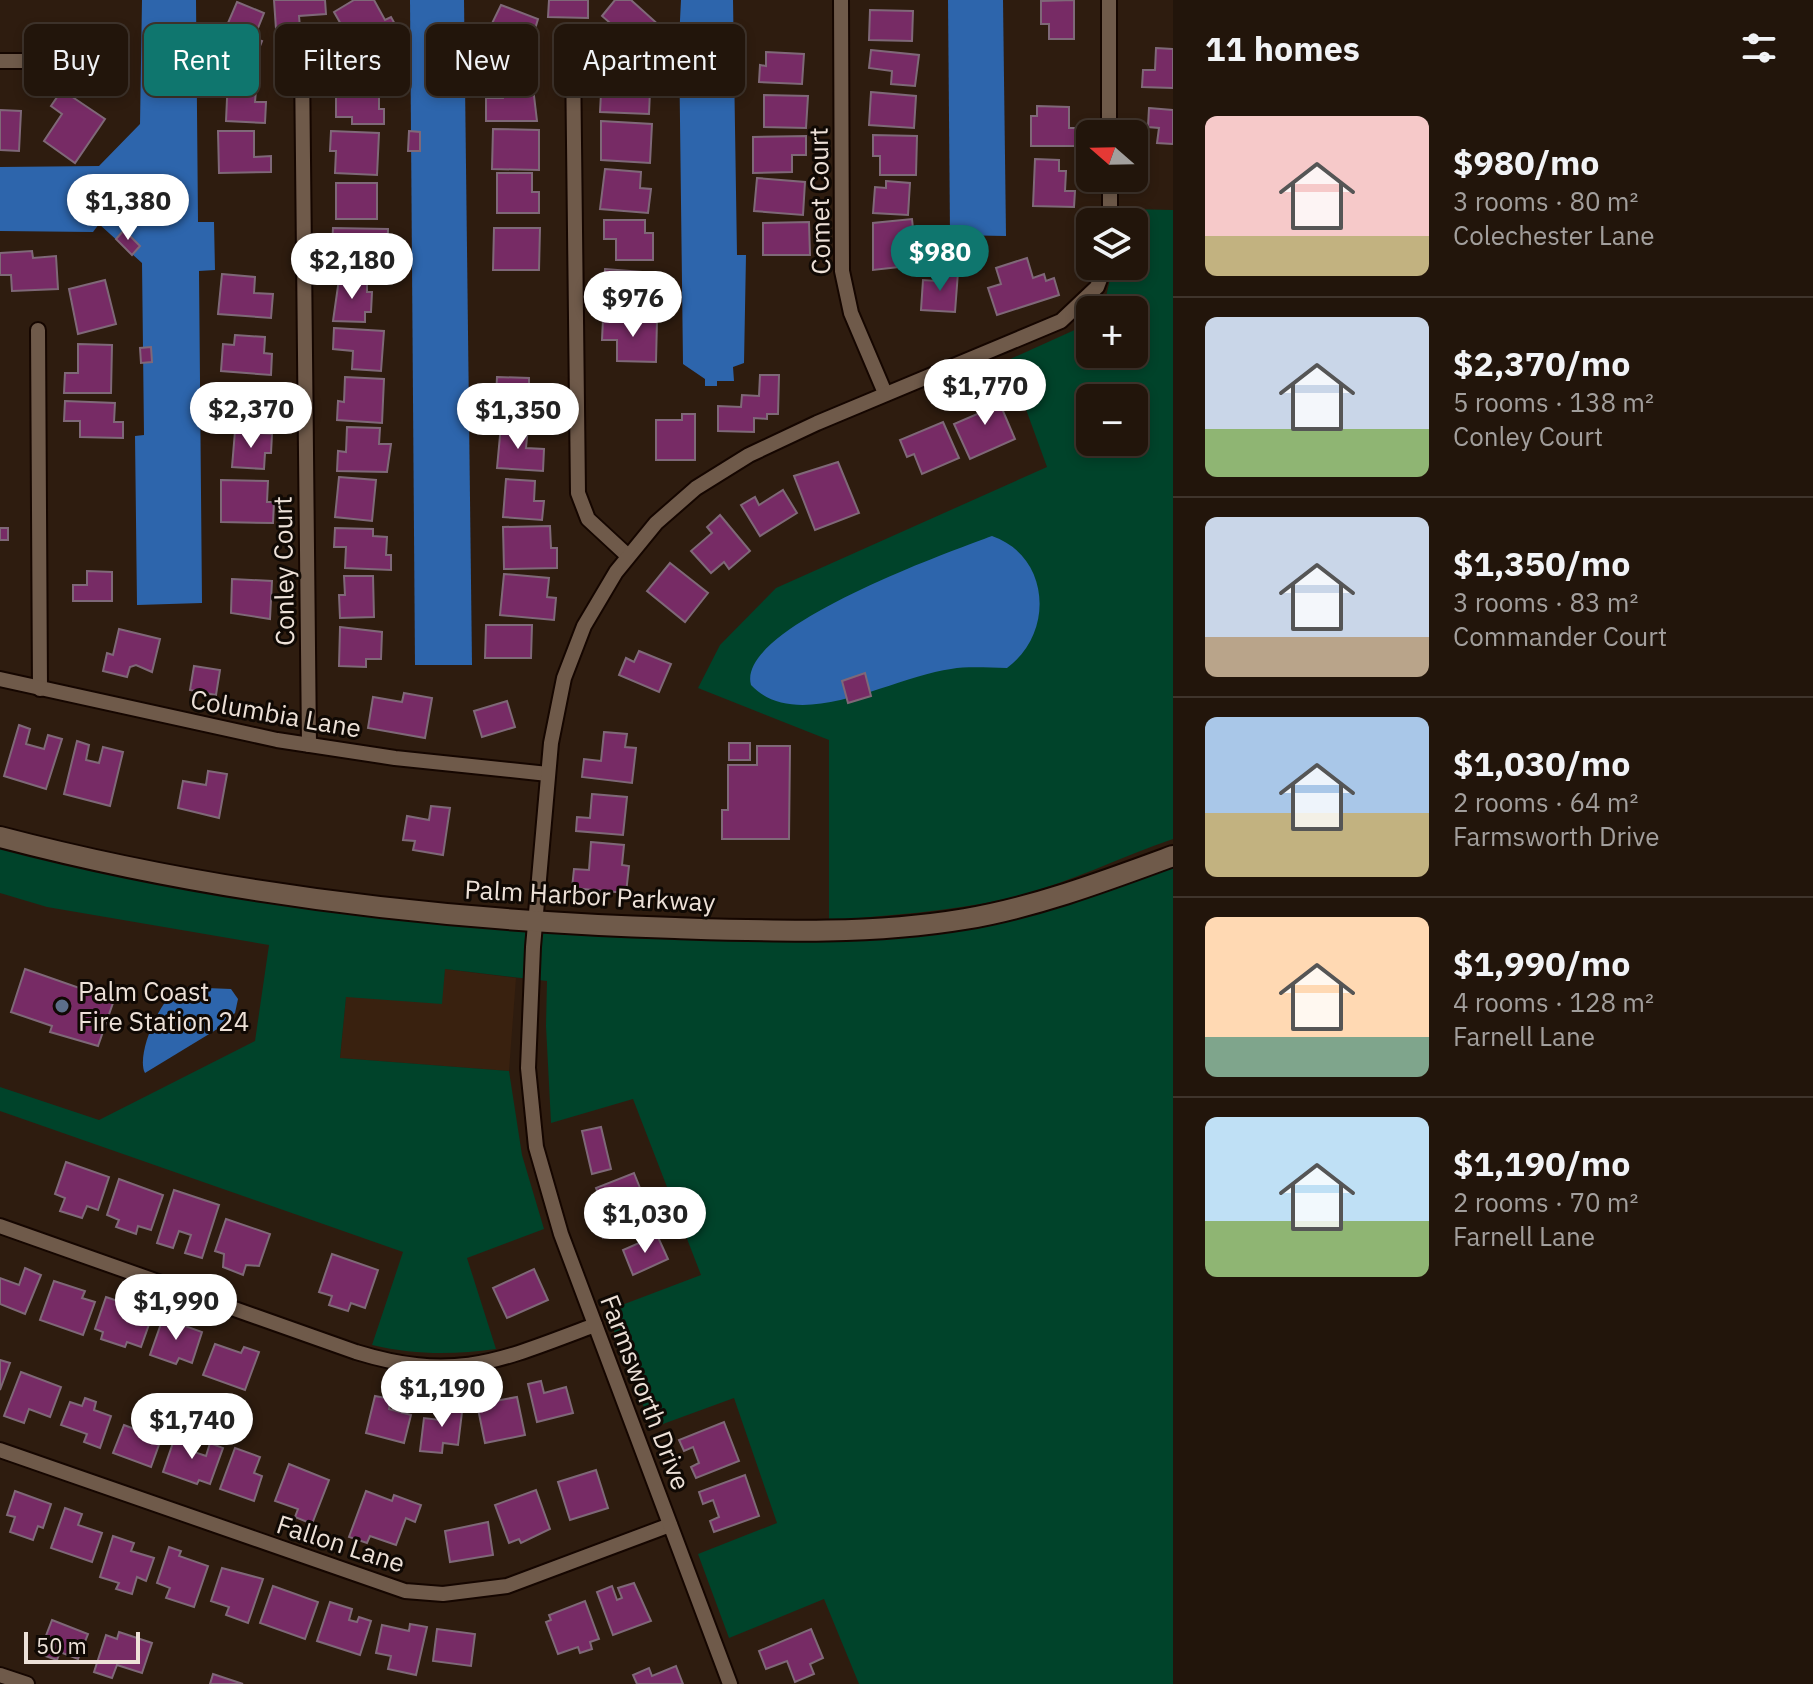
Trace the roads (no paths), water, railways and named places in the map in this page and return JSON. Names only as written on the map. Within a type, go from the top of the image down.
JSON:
[{"type":"street","name":"Comet Court","points":[[841,0],[842,271],[851,313],[885,393]]},
{"type":"street","points":[[1109,0],[1109,120]]},
{"type":"street","points":[[0,61],[24,61]]},
{"type":"street","name":"Conley Court","points":[[302,96],[309,745]]},
{"type":"street","points":[[573,96],[577,484],[588,519],[628,556]]},
{"type":"street","name":"Farmsworth Drive","points":[[730,1684],[551,1205],[534,1135],[528,1045],[548,774],[558,699],[570,658],[593,608],[628,556],[662,517],[713,476],[768,446],[885,393],[1061,321],[1097,287],[1100,280]]},
{"type":"street","points":[[38,330],[40,689]]},
{"type":"street","name":"Columbia Lane","points":[[0,679],[166,718],[309,745],[548,774]]},
{"type":"street","name":"Palm Harbor Parkway","points":[[0,837],[150,871],[338,902],[536,921],[721,929],[902,926],[1010,909],[1173,856]]},
{"type":"street","points":[[0,1226],[356,1352],[411,1366],[443,1369],[478,1365],[595,1325]]},
{"type":"street","name":"Fallon Lane","points":[[0,1450],[379,1585],[405,1591],[443,1594],[507,1586],[670,1525]]},
{"type":"street","points":[[0,1675],[27,1684]]},
{"type":"water","points":[[142,0],[196,0],[196,24],[144,24],[144,96],[197,96],[198,222],[214,222],[215,270],[199,271],[202,603],[137,605],[135,436],[144,435],[142,263],[99,224],[93,232],[0,231],[0,167],[99,166],[140,124]]},
{"type":"water","points":[[410,0],[464,0],[464,24],[426,24],[426,96],[465,96],[472,665],[415,665]]},
{"type":"water","points":[[681,0],[733,0],[733,24],[680,24]]},
{"type":"water","points":[[948,0],[1003,0],[1006,236],[950,235]]},
{"type":"water","points":[[680,96],[735,96],[737,255],[746,255],[744,363],[733,367],[734,381],[717,381],[717,386],[705,386],[705,379],[683,364]]},
{"type":"water","points":[[992,536],[1011,546],[1026,560],[1035,577],[1039,596],[1039,616],[1033,635],[1023,653],[1007,668],[951,669],[820,704],[794,705],[771,699],[751,685],[755,663],[776,640],[809,617],[893,575]]},
{"type":"water","points":[[182,987],[231,989],[238,999],[235,1013],[219,1028],[145,1073],[144,1053],[152,1026],[166,1000]]},
{"type":"place","name":"Palm Coast Fire Station 24","points":[[62,1006]]}]
